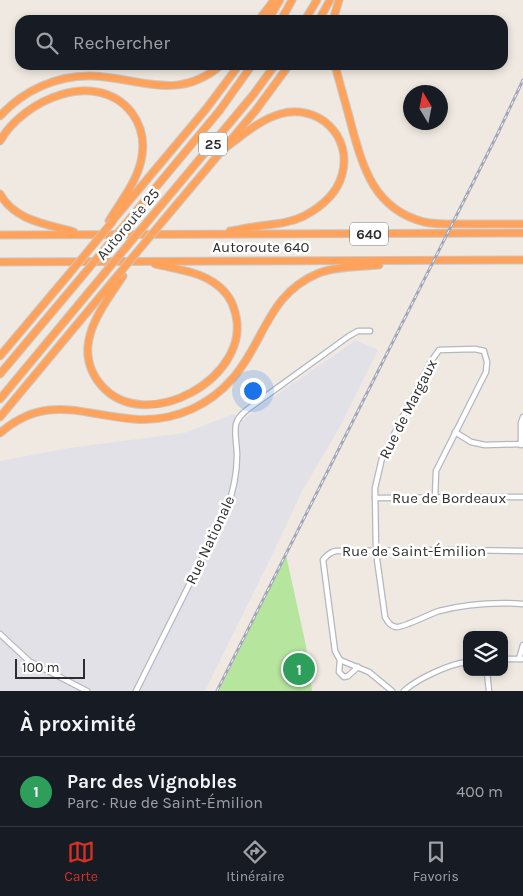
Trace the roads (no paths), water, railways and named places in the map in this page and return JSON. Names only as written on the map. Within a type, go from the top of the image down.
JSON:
[{"type":"highway","points":[[264,15],[274,0]]},
{"type":"highway","points":[[271,15],[280,0]]},
{"type":"highway","points":[[284,15],[292,0]]},
{"type":"highway","points":[[308,15],[317,0]]},
{"type":"highway","points":[[322,15],[330,0]]},
{"type":"highway","points":[[335,15],[340,0]]},
{"type":"highway","points":[[0,116],[26,94],[41,86],[61,80],[91,76],[151,85],[172,86],[197,80],[214,70]]},
{"type":"highway","points":[[0,356],[206,108],[235,70]]},
{"type":"highway","name":"Autoroute 25","points":[[0,374],[220,110],[248,70]]},
{"type":"highway","name":"Autoroute 25","points":[[0,399],[254,95],[272,70]]},
{"type":"highway","points":[[145,262],[195,274],[218,286],[225,293],[234,308],[238,330],[232,353],[219,372],[194,391],[162,403],[137,405],[125,402],[111,394],[102,386],[91,368],[88,353],[91,330],[95,320],[132,259],[265,99],[285,70]]},
{"type":"highway","points":[[336,70],[362,164],[378,192],[390,204],[410,216],[429,223],[523,224]]},
{"type":"highway","points":[[0,141],[10,127],[25,113],[56,96],[91,91],[107,95],[121,102],[137,121],[142,136],[142,151],[133,182],[111,221]]},
{"type":"highway","points":[[214,234],[279,224],[303,217],[316,209],[331,195],[339,183],[344,169],[343,150],[336,134],[325,122],[313,115],[304,113],[290,112],[275,116],[225,148]]},
{"type":"highway","points":[[0,194],[11,208],[26,218],[81,235]]},
{"type":"highway","name":"Autoroute 640","points":[[0,235],[523,234]]},
{"type":"highway","points":[[0,434],[23,417],[46,410],[71,409],[140,420],[167,417],[186,411],[210,399],[232,379],[247,358],[276,307],[285,295],[298,284],[320,273],[335,269],[424,260]]},
{"type":"highway","name":"Autoroute 640","points":[[0,262],[523,260]]},
{"type":"highway","points":[[0,266],[26,262]]},
{"type":"highway","points":[[0,417],[120,276]]},
{"type":"highway","points":[[0,350],[16,337]]},
{"type":"street","name":"Rue Nationale","points":[[136,691],[227,509],[236,470],[236,428],[238,418],[349,336],[358,331],[370,331]]},
{"type":"street","name":"Rue de Margaux","points":[[436,498],[436,471],[486,372],[487,362],[484,351],[474,349],[439,350],[434,356],[382,458],[375,488],[376,552],[385,617],[389,624],[397,627],[431,614],[454,608],[484,603],[523,604]]},
{"type":"street","points":[[455,432],[471,442],[522,444],[521,423],[523,417]]},
{"type":"street","name":"Rue de Bordeaux","points":[[376,498],[523,497]]},
{"type":"street","name":"Rue de Saint-Émilion","points":[[340,660],[335,651],[323,560],[331,552],[523,551]]},
{"type":"street","points":[[0,634],[29,661],[87,691]]},
{"type":"street","points":[[508,659],[521,659],[523,645]]},
{"type":"street","points":[[358,667],[348,676],[341,676],[339,672],[340,660],[358,667],[368,672],[392,691]]},
{"type":"street","points":[[404,691],[432,673],[463,663]]},
{"type":"street","points":[[487,676],[489,691]]},
{"type":"railway","points":[[217,691],[523,80]]},
{"type":"place","name":"Parc des Vignobles","points":[[299,669]]}]
